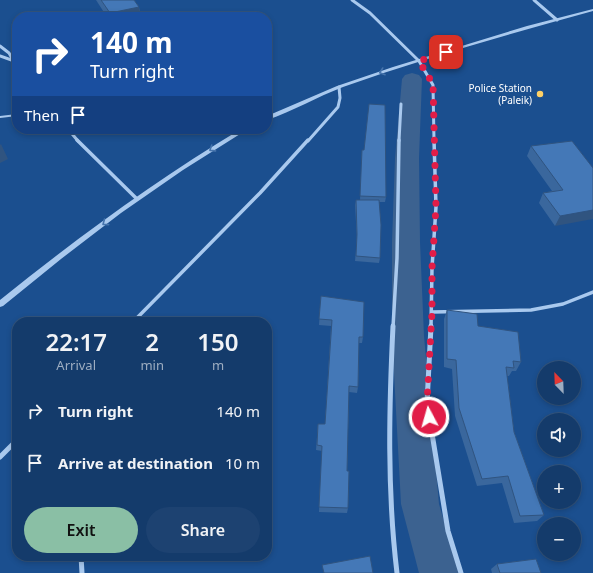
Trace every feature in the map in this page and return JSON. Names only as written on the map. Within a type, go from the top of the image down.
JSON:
[{"type":"street","points":[[352,0],[370,13],[419,61],[433,84],[436,207],[427,403],[448,530],[461,573]]},
{"type":"street","points":[[534,0],[557,20]]},
{"type":"street","points":[[272,116],[339,87],[419,61],[593,10]]},
{"type":"street","points":[[0,46],[9,53],[12,58]]},
{"type":"street","points":[[0,56],[12,60]]},
{"type":"street","points":[[138,317],[260,193],[338,107],[340,98],[339,87]]},
{"type":"street","points":[[397,573],[393,547],[388,432],[396,275],[401,104]]},
{"type":"street","points":[[72,134],[137,199]]},
{"type":"street","points":[[0,304],[63,253],[137,199],[237,134]]},
{"type":"street","points":[[432,312],[531,310],[564,304],[593,292]]},
{"type":"street","points":[[0,456],[12,445]]},
{"type":"street","points":[[81,561],[82,573]]},
{"type":"lane","points":[[0,117],[12,116]]},
{"type":"building","points":[[101,0],[134,0],[139,7],[115,12],[109,12]]},
{"type":"building","points":[[369,104],[385,105],[386,197],[360,196],[362,150],[364,150]]},
{"type":"building","points":[[572,141],[593,168],[593,210],[560,216],[543,193],[563,190],[531,146]]},
{"type":"building","points":[[356,200],[379,200],[381,225],[380,258],[356,256]]},
{"type":"building","points":[[321,296],[364,302],[363,337],[359,337],[358,387],[349,386],[347,471],[349,471],[348,508],[319,507],[322,446],[317,445],[318,424],[325,424],[332,320],[319,319]]},
{"type":"building","points":[[447,310],[477,314],[478,326],[518,332],[521,362],[513,361],[514,368],[506,367],[514,432],[537,496],[537,509],[542,509],[544,515],[520,516],[508,476],[482,479],[459,408],[456,360],[447,359]]},
{"type":"building","points":[[370,556],[373,573],[324,573],[322,565]]},
{"type":"building","points":[[536,559],[541,573],[500,573],[497,564]]},
{"type":"waterway","points":[[412,79],[407,158],[406,242],[408,336],[420,504],[439,573]]},
{"type":"place","name":"Police Station (Paleik)","points":[[540,94]]},
{"type":"route","points":[[429,417],[427,403],[436,207],[433,84],[419,61],[446,52]]}]
